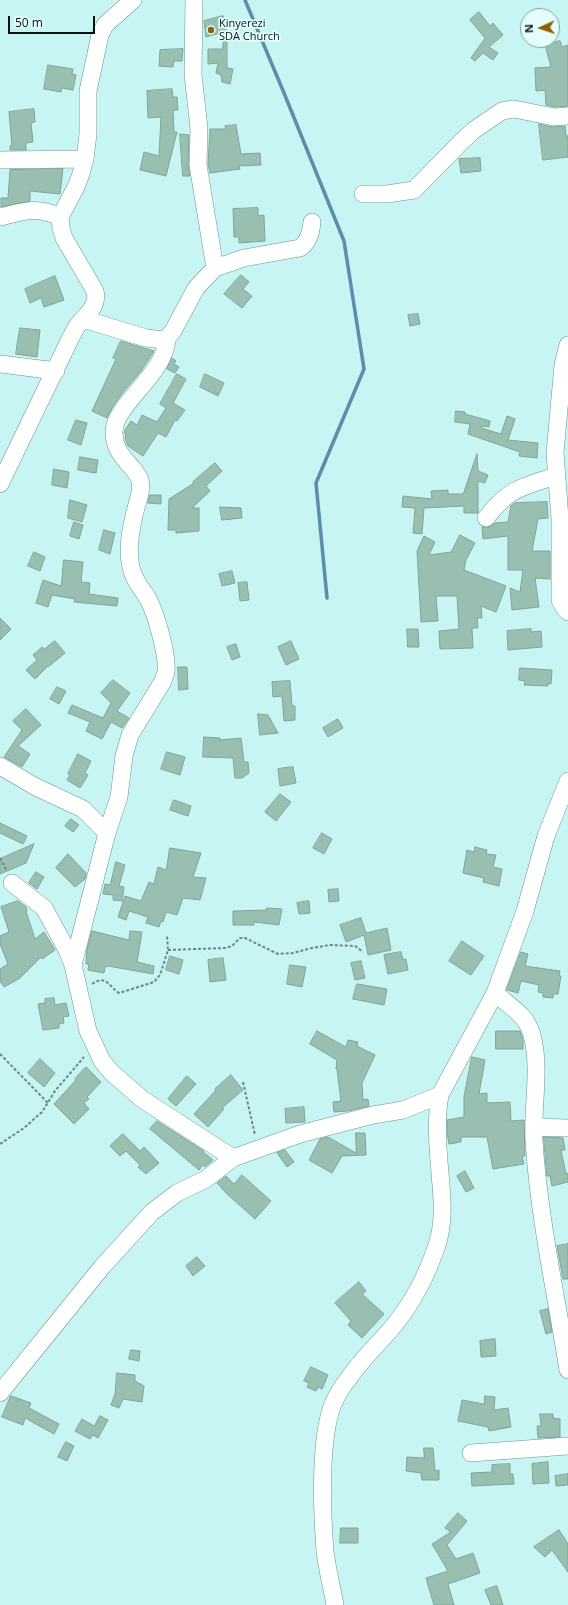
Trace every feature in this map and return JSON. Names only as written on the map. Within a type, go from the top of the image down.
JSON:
[{"type":"street","points":[[0,484],[56,371],[71,337],[78,326],[94,308],[97,297],[95,291],[64,238],[60,217],[76,187],[85,159],[88,134],[88,91],[100,35],[105,25],[133,0]]},
{"type":"street","points":[[194,0],[193,79],[199,128],[198,165],[215,268]]},
{"type":"street","points":[[363,194],[387,194],[414,190],[474,130],[502,112],[514,110],[528,111],[535,115],[554,117],[568,116]]},
{"type":"street","points":[[0,160],[85,159]]},
{"type":"street","points":[[0,217],[19,212],[38,210],[60,217]]},
{"type":"street","points":[[82,321],[95,322],[157,340],[163,340],[173,331],[196,288],[215,268],[244,258],[300,248],[308,239],[311,232],[312,222]]},
{"type":"street","points":[[73,965],[107,833],[119,797],[124,756],[130,735],[163,681],[166,672],[166,657],[155,615],[148,598],[131,570],[129,558],[130,540],[141,483],[140,478],[117,450],[114,432],[117,419],[122,410],[153,373],[166,348],[167,338]]},
{"type":"street","points":[[568,345],[563,365],[555,453],[560,519],[560,600],[568,612]]},
{"type":"street","points":[[0,364],[56,371]]},
{"type":"street","points":[[486,518],[500,500],[515,490],[556,476]]},
{"type":"street","points":[[0,766],[36,787],[83,809],[107,833]]},
{"type":"street","points":[[335,1605],[325,1552],[323,1480],[328,1424],[333,1404],[349,1377],[397,1322],[410,1302],[423,1279],[437,1244],[442,1219],[437,1111],[440,1095],[495,993],[525,911],[546,836],[568,781]]},
{"type":"street","points":[[12,883],[44,908],[58,932],[73,965],[88,1031],[93,1045],[102,1061],[111,1072],[142,1099],[233,1158]]},
{"type":"street","points":[[495,993],[521,1014],[527,1022],[532,1035],[535,1051],[534,1142],[544,1222],[568,1370]]},
{"type":"street","points":[[3,1382],[102,1267],[152,1212],[177,1193],[206,1179],[233,1158],[258,1148],[300,1134],[372,1115],[403,1110],[440,1095]]},
{"type":"street","points":[[534,1127],[568,1128]]},
{"type":"street","points":[[471,1453],[568,1446]]},
{"type":"path","points":[[80,993],[97,981],[102,980],[119,993],[154,982],[160,975],[168,950],[166,935]]},
{"type":"path","points":[[168,950],[225,948],[232,946],[240,938],[245,938],[278,954],[293,953],[330,945],[355,946],[363,952]]},
{"type":"path","points":[[0,1144],[24,1128],[42,1112],[59,1086],[93,1045]]},
{"type":"path","points":[[0,1054],[48,1103]]},
{"type":"path","points":[[243,1082],[258,1148]]},
{"type":"building","points":[[479,12],[490,26],[493,23],[503,35],[489,47],[498,53],[493,60],[483,53],[475,61],[471,58],[485,38],[470,20]]},
{"type":"building","points":[[223,16],[227,31],[206,37],[204,21]]},
{"type":"building","points":[[224,41],[227,41],[227,68],[233,69],[230,84],[222,82],[221,75],[216,73],[218,63],[208,64],[208,49],[222,49]]},
{"type":"building","points":[[560,41],[562,47],[568,45],[568,106],[555,107],[546,105],[545,90],[536,91],[535,68],[551,67],[546,48],[560,48]]},
{"type":"building","points":[[183,49],[182,61],[174,61],[173,67],[159,66],[160,50]]},
{"type":"building","points":[[48,65],[73,69],[72,74],[76,75],[73,90],[62,88],[61,92],[44,89]]},
{"type":"building","points":[[172,89],[173,97],[177,97],[178,110],[173,110],[174,132],[177,132],[166,176],[140,170],[144,152],[159,156],[161,117],[148,118],[147,91]]},
{"type":"building","points":[[34,109],[35,122],[31,123],[33,142],[26,143],[26,150],[10,150],[10,146],[12,146],[9,112]]},
{"type":"building","points":[[539,124],[552,127],[565,126],[566,136],[568,136],[568,157],[543,160]]},
{"type":"building","points":[[236,125],[241,154],[260,153],[261,165],[239,166],[240,169],[210,173],[208,164],[210,129],[226,129],[225,126]]},
{"type":"building","points":[[180,134],[189,135],[188,165],[190,176],[183,176]]},
{"type":"building","points":[[480,158],[481,171],[461,173],[459,159]]},
{"type":"building","points":[[63,169],[60,194],[30,191],[30,201],[1,207],[1,198],[8,198],[10,170]]},
{"type":"building","points":[[258,208],[258,216],[264,215],[265,241],[239,243],[239,237],[234,237],[233,209]]},
{"type":"building","points":[[241,275],[249,282],[243,289],[252,296],[242,308],[224,294]]},
{"type":"building","points":[[55,276],[64,300],[44,307],[41,298],[30,303],[25,289]]},
{"type":"building","points":[[418,314],[420,324],[410,326],[408,315]]},
{"type":"building","points":[[20,328],[40,330],[37,357],[16,354]]},
{"type":"building","points":[[121,341],[154,351],[141,371],[113,406],[107,418],[92,411],[116,359],[113,358]]},
{"type":"building","points":[[172,358],[176,361],[174,364],[179,367],[175,373],[167,369]]},
{"type":"building","points":[[177,374],[186,379],[173,403],[185,410],[177,421],[175,420],[166,437],[158,433],[143,456],[128,446],[125,438],[126,434],[124,433],[125,430],[131,421],[137,425],[142,415],[157,422],[166,408],[160,404]]},
{"type":"building","points":[[205,374],[224,383],[218,396],[200,387]]},
{"type":"building","points":[[456,411],[465,412],[465,414],[490,421],[489,427],[482,426],[481,428],[501,434],[507,416],[515,419],[508,440],[538,443],[537,458],[519,456],[520,452],[468,434],[470,424],[455,422]]},
{"type":"building","points":[[76,420],[87,423],[81,445],[68,440]]},
{"type":"building","points":[[477,454],[478,471],[488,475],[485,483],[478,481],[478,513],[464,513],[464,506],[424,508],[422,534],[413,533],[415,508],[402,507],[403,496],[432,499],[431,491],[448,490],[448,494],[463,494]]},
{"type":"building","points":[[80,457],[98,460],[96,473],[78,470]]},
{"type":"building","points":[[215,463],[222,471],[206,486],[210,491],[192,508],[199,508],[199,531],[176,533],[176,530],[168,530],[169,499],[194,483],[193,482]]},
{"type":"building","points":[[54,469],[69,472],[67,488],[52,485]]},
{"type":"building","points":[[150,495],[161,495],[161,504],[148,503]]},
{"type":"building","points":[[70,500],[87,505],[82,522],[68,518]]},
{"type":"building","points":[[547,502],[548,518],[538,519],[532,551],[550,551],[550,579],[535,578],[539,607],[512,610],[510,588],[520,592],[523,570],[508,570],[508,536],[483,539],[482,527],[489,527],[495,523],[508,522],[511,506],[515,503]]},
{"type":"building","points":[[220,507],[241,508],[242,518],[222,520]]},
{"type":"building","points":[[74,522],[83,525],[79,539],[70,536]]},
{"type":"building","points":[[104,530],[115,533],[110,554],[99,550]]},
{"type":"building","points":[[460,535],[475,543],[466,560],[464,570],[506,586],[496,612],[481,606],[482,618],[477,618],[478,628],[472,628],[473,648],[440,649],[439,631],[459,629],[457,596],[436,596],[438,621],[421,622],[417,551],[424,536],[435,542],[429,555],[451,552]]},
{"type":"building","points":[[34,552],[45,557],[40,571],[28,566]]},
{"type":"building","points":[[64,560],[83,562],[81,582],[90,583],[89,594],[118,598],[117,606],[74,602],[75,599],[52,595],[48,607],[36,603],[43,580],[61,586]]},
{"type":"building","points":[[232,571],[235,583],[222,586],[219,574]]},
{"type":"building","points":[[247,582],[249,600],[240,601],[238,583]]},
{"type":"building","points":[[0,618],[11,629],[0,640]]},
{"type":"building","points":[[407,629],[418,629],[419,647],[408,647]]},
{"type":"building","points":[[531,629],[531,632],[541,631],[542,647],[508,650],[507,631]]},
{"type":"building","points":[[55,641],[65,653],[48,666],[35,679],[26,670],[37,660],[33,655],[42,647],[44,649]]},
{"type":"building","points":[[291,641],[299,659],[286,665],[278,647]]},
{"type":"building","points":[[236,644],[240,657],[232,660],[227,647]]},
{"type":"building","points":[[178,667],[187,667],[188,689],[179,690]]},
{"type":"building","points":[[520,668],[552,670],[551,684],[548,683],[548,686],[524,685],[525,681],[519,680]]},
{"type":"building","points":[[113,680],[130,693],[117,711],[129,718],[122,728],[111,722],[102,739],[86,731],[90,722],[68,713],[72,705],[103,718],[111,703],[101,693]]},
{"type":"building","points":[[290,681],[292,706],[295,706],[295,720],[284,721],[282,696],[273,697],[272,682]]},
{"type":"building","points":[[57,687],[66,691],[59,704],[50,699]]},
{"type":"building","points":[[26,709],[41,725],[18,746],[30,754],[22,767],[4,757],[22,730],[13,721]]},
{"type":"building","points":[[258,714],[268,715],[278,733],[260,735]]},
{"type":"building","points":[[338,719],[343,728],[328,737],[323,728]]},
{"type":"building","points":[[204,737],[220,738],[220,740],[241,738],[244,762],[248,762],[249,773],[242,778],[235,778],[233,758],[203,757]]},
{"type":"building","points":[[167,752],[185,757],[180,775],[161,769]]},
{"type":"building","points":[[78,754],[91,761],[85,773],[88,775],[80,788],[67,780],[70,775],[68,774]]},
{"type":"building","points":[[293,767],[296,783],[280,786],[278,769]]},
{"type":"building","points":[[280,794],[291,802],[276,821],[265,812]]},
{"type":"building","points":[[174,800],[191,806],[188,816],[170,810]]},
{"type":"building","points":[[71,819],[79,825],[73,832],[65,826]]},
{"type":"building","points":[[0,823],[27,836],[23,844],[0,833]]},
{"type":"building","points":[[322,833],[332,839],[324,854],[313,848]]},
{"type":"building","points":[[34,844],[26,863],[0,874],[0,859]]},
{"type":"building","points":[[475,847],[487,850],[486,854],[496,855],[493,867],[502,869],[499,886],[483,882],[484,878],[463,873],[467,850],[474,852]]},
{"type":"building","points":[[170,848],[201,853],[193,877],[206,878],[200,900],[183,898],[177,915],[166,912],[163,922],[161,921],[159,927],[146,923],[148,917],[129,911],[126,920],[118,917],[125,896],[141,901],[149,882],[154,884],[158,867],[166,870]]},
{"type":"building","points":[[68,854],[86,873],[85,879],[75,887],[56,868]]},
{"type":"building","points":[[116,862],[125,865],[119,886],[124,887],[122,901],[113,900],[113,895],[103,894],[105,884],[110,885]]},
{"type":"building","points":[[36,872],[44,877],[37,889],[29,883]]},
{"type":"building","points":[[338,889],[339,901],[329,902],[328,890]]},
{"type":"building","points":[[18,901],[26,907],[35,939],[44,932],[55,950],[42,959],[41,957],[20,978],[4,987],[0,981],[0,969],[8,964],[0,944],[0,936],[9,932],[1,907]]},
{"type":"building","points":[[309,901],[310,913],[299,914],[297,903]]},
{"type":"building","points":[[267,908],[282,909],[279,925],[254,922],[254,925],[233,925],[233,911],[266,910]]},
{"type":"building","points":[[361,918],[366,933],[387,928],[391,950],[368,955],[364,935],[346,942],[340,925]]},
{"type":"building","points":[[92,931],[129,940],[130,931],[142,932],[137,962],[154,966],[153,974],[108,966],[105,967],[104,973],[88,970],[89,964],[86,964],[87,950]]},
{"type":"building","points":[[462,941],[484,956],[471,975],[449,961]]},
{"type":"building","points":[[401,952],[403,960],[406,959],[408,970],[388,974],[384,955]]},
{"type":"building","points":[[521,952],[528,954],[525,966],[560,971],[559,976],[561,976],[558,994],[553,994],[553,998],[543,997],[543,993],[538,992],[539,985],[521,981],[518,993],[507,990]]},
{"type":"building","points":[[170,956],[183,960],[179,974],[166,970]]},
{"type":"building","points":[[223,958],[226,980],[210,982],[208,960]]},
{"type":"building","points":[[361,961],[365,978],[355,980],[351,963]]},
{"type":"building","points":[[290,965],[306,967],[302,987],[287,984]]},
{"type":"building","points":[[357,984],[387,989],[384,1005],[353,999]]},
{"type":"building","points":[[54,998],[55,1005],[66,1003],[69,1016],[63,1017],[64,1023],[59,1024],[59,1028],[43,1030],[38,1004],[45,1003],[45,999]]},
{"type":"building","points":[[317,1031],[346,1047],[348,1040],[358,1042],[357,1046],[375,1055],[362,1083],[363,1100],[368,1099],[369,1106],[348,1111],[334,1112],[333,1102],[341,1101],[336,1069],[337,1060],[310,1044]]},
{"type":"building","points":[[496,1031],[520,1031],[523,1040],[523,1049],[496,1049]]},
{"type":"building","points":[[472,1057],[485,1060],[479,1094],[487,1093],[487,1103],[510,1102],[511,1121],[524,1120],[525,1156],[522,1156],[524,1164],[493,1169],[487,1137],[461,1137],[461,1142],[449,1144],[447,1120],[464,1117],[464,1097]]},
{"type":"building","points":[[40,1059],[55,1073],[44,1087],[28,1073]]},
{"type":"building","points":[[86,1067],[101,1082],[87,1097],[89,1099],[84,1103],[89,1109],[74,1124],[54,1104]]},
{"type":"building","points":[[231,1075],[243,1090],[222,1108],[224,1109],[208,1127],[194,1114],[216,1090],[215,1089]]},
{"type":"building","points":[[187,1076],[196,1084],[176,1106],[168,1099]]},
{"type":"building","points":[[304,1107],[305,1122],[286,1123],[285,1109]]},
{"type":"building","points":[[157,1121],[204,1151],[203,1152],[213,1160],[205,1167],[203,1165],[199,1170],[150,1129]]},
{"type":"building","points":[[356,1133],[365,1133],[366,1155],[342,1156],[332,1173],[309,1160],[320,1139],[328,1137],[356,1153]]},
{"type":"building","points":[[123,1134],[140,1151],[144,1147],[159,1163],[146,1174],[138,1167],[140,1165],[126,1151],[120,1156],[110,1146]]},
{"type":"building","points":[[544,1137],[563,1138],[565,1150],[561,1150],[566,1174],[568,1173],[568,1182],[552,1186],[550,1176],[547,1176]]},
{"type":"building","points":[[285,1150],[294,1162],[287,1167],[277,1153]]},
{"type":"building","points":[[465,1171],[474,1188],[466,1192],[457,1176]]},
{"type":"building","points":[[242,1175],[271,1201],[255,1219],[217,1183],[226,1176],[234,1184]]},
{"type":"building","points":[[568,1244],[568,1279],[563,1279],[557,1246]]},
{"type":"building","points":[[197,1257],[205,1266],[193,1276],[186,1266]]},
{"type":"building","points":[[359,1282],[366,1291],[362,1294],[384,1314],[362,1338],[348,1325],[351,1321],[335,1303]]},
{"type":"building","points":[[548,1309],[552,1332],[546,1334],[540,1311]]},
{"type":"building","points":[[495,1339],[496,1356],[481,1357],[480,1341]]},
{"type":"building","points":[[131,1350],[140,1351],[139,1361],[129,1359]]},
{"type":"building","points":[[311,1367],[328,1375],[322,1389],[318,1387],[316,1391],[307,1387],[309,1383],[304,1381]]},
{"type":"building","points":[[117,1373],[135,1375],[135,1381],[144,1386],[142,1402],[123,1399],[119,1408],[111,1405],[115,1394]]},
{"type":"building","points":[[11,1396],[31,1403],[29,1408],[59,1424],[54,1434],[25,1418],[23,1425],[2,1417]]},
{"type":"building","points":[[485,1396],[495,1397],[494,1410],[508,1408],[511,1427],[489,1431],[488,1427],[458,1421],[462,1400],[484,1404]]},
{"type":"building","points":[[540,1414],[553,1414],[553,1418],[560,1419],[560,1437],[538,1438],[537,1426],[541,1426]]},
{"type":"building","points":[[100,1416],[108,1420],[98,1438],[93,1435],[90,1439],[75,1431],[82,1419],[94,1426]]},
{"type":"building","points":[[66,1442],[74,1446],[67,1461],[58,1457]]},
{"type":"building","points":[[424,1448],[433,1448],[435,1471],[439,1470],[439,1480],[422,1480],[421,1473],[406,1471],[407,1457],[424,1458]]},
{"type":"building","points":[[548,1462],[549,1483],[533,1484],[532,1464]]},
{"type":"building","points":[[510,1464],[510,1474],[513,1474],[514,1484],[472,1486],[471,1473],[492,1472],[492,1465]]},
{"type":"building","points":[[568,1474],[568,1485],[556,1486],[555,1476]]},
{"type":"building","points":[[458,1513],[467,1521],[447,1545],[456,1559],[473,1553],[480,1573],[448,1584],[454,1605],[434,1605],[426,1578],[448,1571],[432,1544],[451,1532],[445,1528]]},
{"type":"building","points":[[341,1528],[358,1528],[358,1543],[340,1543]]},
{"type":"building","points":[[559,1530],[568,1544],[568,1572],[552,1550],[545,1557],[534,1547]]},
{"type":"building","points":[[497,1586],[503,1605],[491,1605],[485,1590]]},
{"type":"waterway","points":[[245,0],[344,241],[364,369],[316,483],[327,598]]},
{"type":"place","name":"Kinyerezi SDA Church","points":[[211,30]]}]
